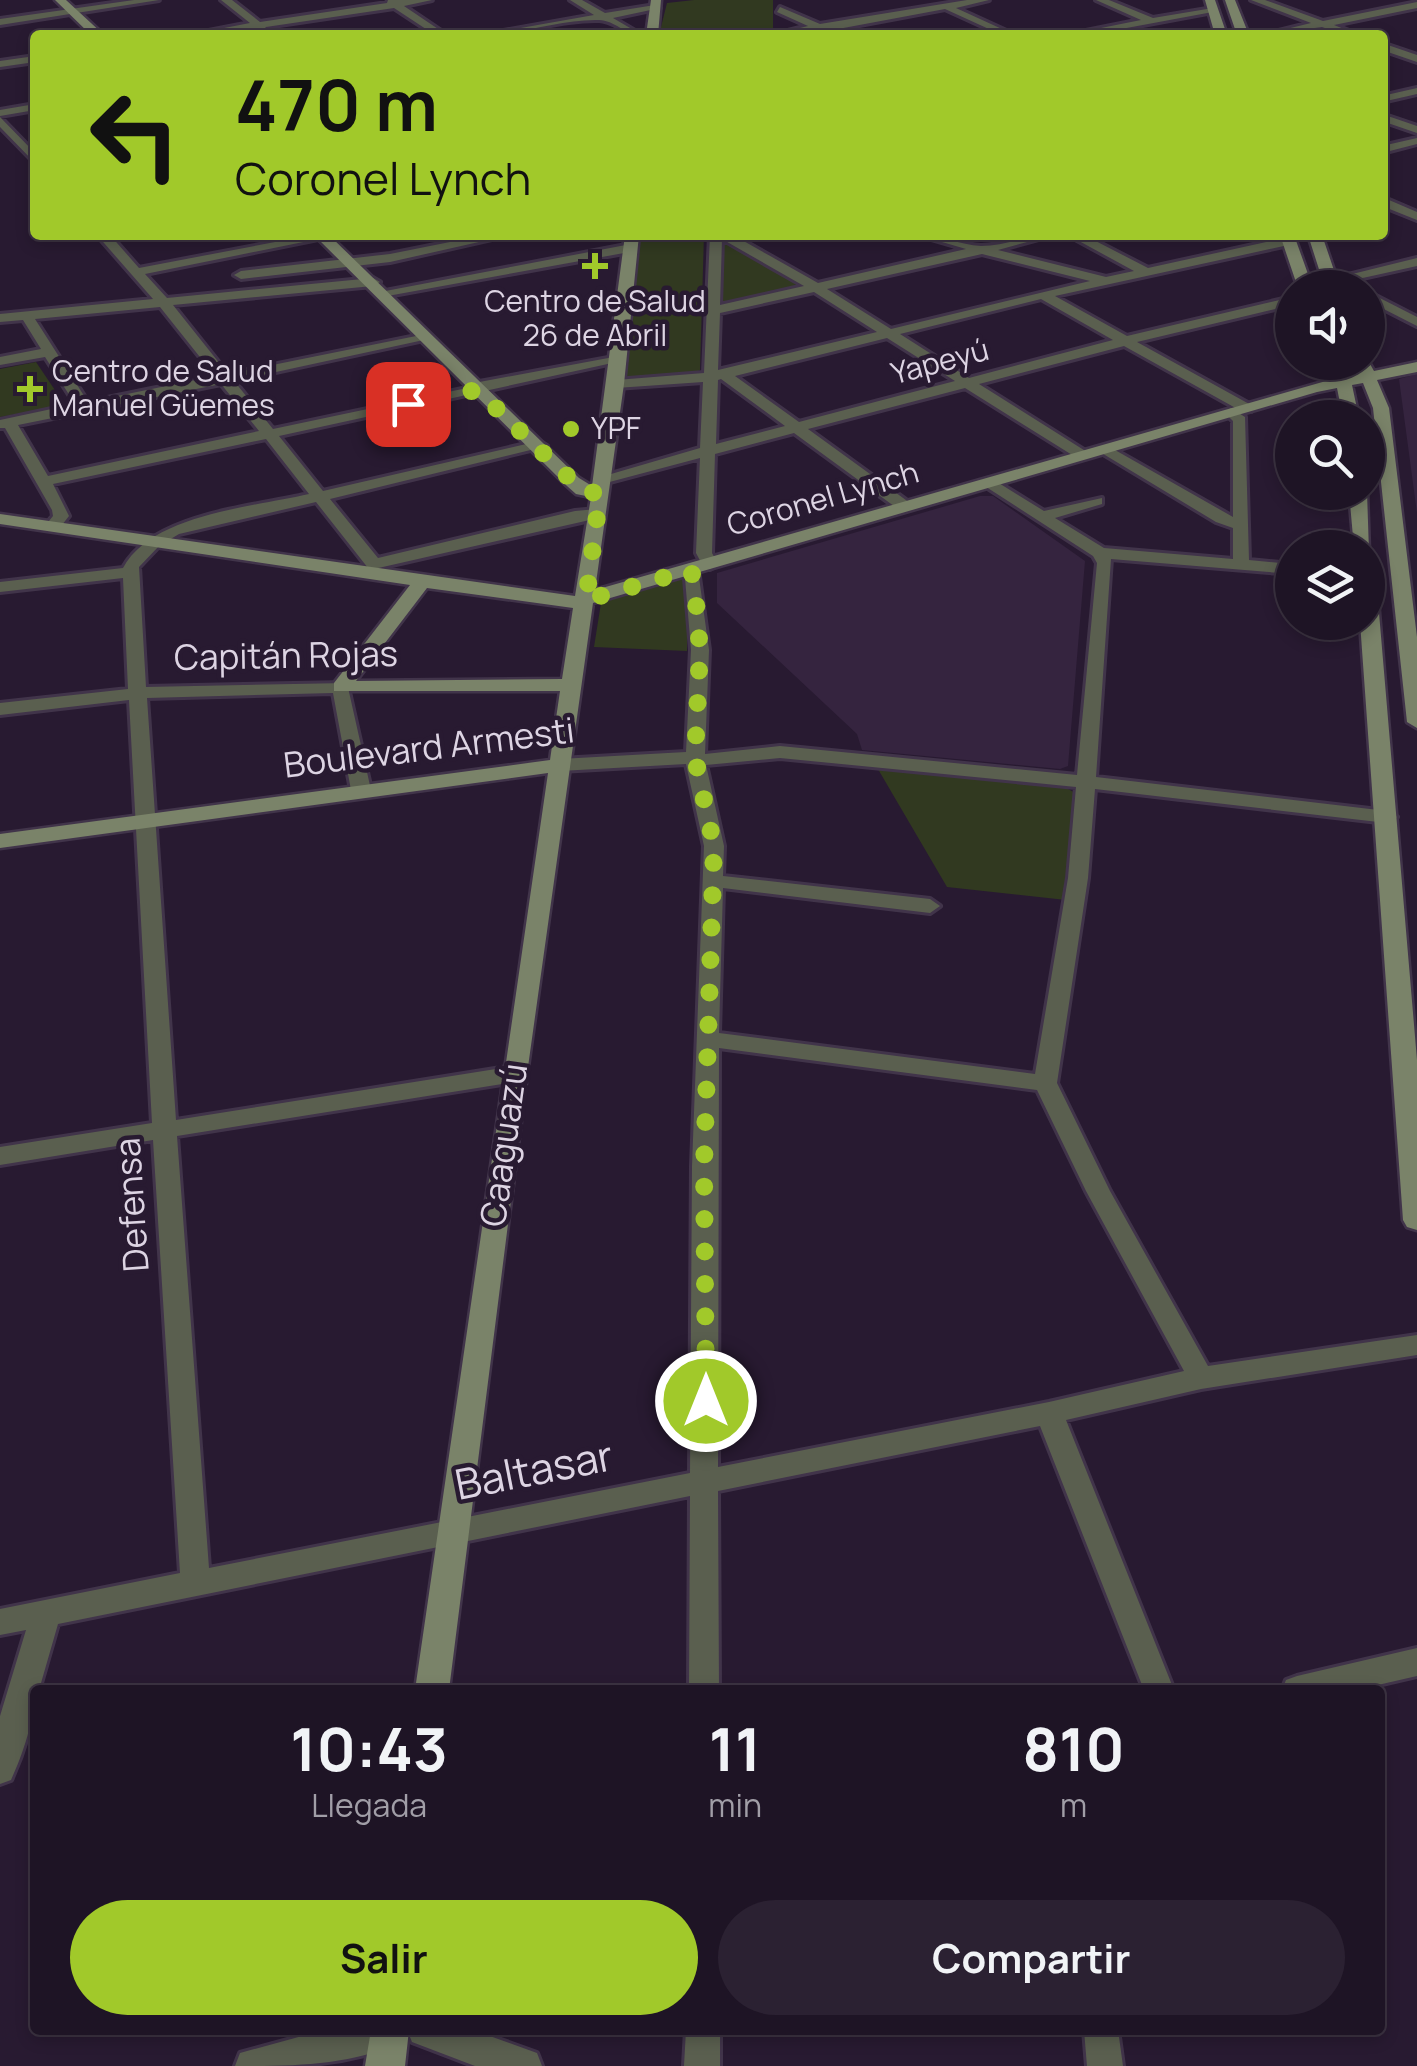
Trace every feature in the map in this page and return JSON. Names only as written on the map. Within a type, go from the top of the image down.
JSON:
[{"type":"main road","points":[[60,0],[93,30]]},
{"type":"main road","points":[[1230,1],[1242,30]]},
{"type":"main road","points":[[652,30],[655,4]]},
{"type":"main road","points":[[1212,6],[1219,30]]},
{"type":"main road","points":[[330,240],[582,490],[601,486]]},
{"type":"main road","points":[[1289,240],[1299,270]]},
{"type":"main road","points":[[1318,240],[1333,270]]},
{"type":"main road","name":"Caaguazú","points":[[433,1685],[514,1074],[616,384],[632,242]]},
{"type":"main road","name":"Coronel Lynch","points":[[1385,369],[1417,367]]},
{"type":"main road","name":"Coronel Lynch","points":[[0,520],[153,543],[370,568],[422,582],[561,603],[586,600],[1347,380]]},
{"type":"main road","points":[[1370,380],[1381,408],[1417,722]]},
{"type":"main road","points":[[1343,382],[1347,400]]},
{"type":"main road","points":[[341,688],[422,582]]},
{"type":"main road","points":[[1371,640],[1417,1220]]},
{"type":"main road","name":"Capitán Rojas","points":[[341,688],[574,686]]},
{"type":"main road","name":"Boulevard Armesti","points":[[0,841],[560,765]]},
{"type":"main road","points":[[385,2066],[389,2035]]},
{"type":"street","points":[[0,22],[154,0]]},
{"type":"street","points":[[226,0],[264,30]]},
{"type":"street","points":[[226,30],[392,2],[426,0]]},
{"type":"street","points":[[575,0],[628,30]]},
{"type":"street","points":[[932,0],[999,30]]},
{"type":"street","points":[[808,30],[984,0]]},
{"type":"street","points":[[1101,0],[1150,21]]},
{"type":"street","points":[[1230,1],[1254,0],[1340,30]]},
{"type":"street","points":[[392,2],[434,30]]},
{"type":"street","points":[[517,30],[655,4]]},
{"type":"street","points":[[780,5],[823,30]]},
{"type":"street","points":[[780,5],[781,30]]},
{"type":"street","points":[[1293,30],[1417,5]]},
{"type":"street","points":[[1099,30],[1212,6]]},
{"type":"street","points":[[1389,52],[1417,46]]},
{"type":"street","points":[[1389,52],[1417,59]]},
{"type":"street","points":[[0,64],[30,60]]},
{"type":"street","points":[[1388,98],[1417,92]]},
{"type":"street","points":[[30,109],[0,117],[30,154]]},
{"type":"street","points":[[1388,118],[1417,130]]},
{"type":"street","points":[[1388,149],[1417,142]]},
{"type":"street","points":[[1388,204],[1417,199]]},
{"type":"street","points":[[1388,205],[1417,216]]},
{"type":"street","points":[[108,240],[226,378],[320,497],[370,568],[575,516],[597,514]]},
{"type":"street","points":[[137,272],[305,240]]},
{"type":"street","points":[[241,275],[354,263],[477,240]]},
{"type":"street","points":[[704,1685],[704,1166],[714,846],[695,758],[700,567],[716,375],[716,240]]},
{"type":"street","points":[[733,240],[817,288],[1082,455]]},
{"type":"street","points":[[943,240],[1105,281]]},
{"type":"street","points":[[715,310],[1025,240]]},
{"type":"street","points":[[1084,240],[1149,274]]},
{"type":"street","points":[[1250,240],[1296,262]]},
{"type":"street","points":[[616,384],[716,375],[1042,295],[1265,248],[1283,240]]},
{"type":"street","points":[[0,318],[163,302],[377,288],[632,242]]},
{"type":"street","points":[[1385,271],[1417,262]]},
{"type":"street","points":[[1042,295],[1126,340],[1238,410],[1240,564]]},
{"type":"street","name":"Yapeyú","points":[[601,486],[709,451],[1126,340],[1275,305]]},
{"type":"street","points":[[1385,305],[1417,322]]},
{"type":"street","points":[[27,316],[83,406]]},
{"type":"street","points":[[52,527],[61,516],[4,423],[426,338]]},
{"type":"street","points":[[0,361],[47,352]]},
{"type":"street","points":[[42,482],[618,360]]},
{"type":"street","points":[[716,375],[798,428],[904,506]]},
{"type":"street","points":[[0,587],[130,572],[134,562],[153,543],[174,530],[539,446]]},
{"type":"street","points":[[1104,449],[1240,525]]},
{"type":"street","points":[[988,483],[1100,552],[1275,567]]},
{"type":"street","points":[[1042,517],[1096,501]]},
{"type":"street","points":[[1100,552],[1105,562],[1072,930],[1045,1082],[1098,1191],[1201,1378]]},
{"type":"street","name":"Defensa","points":[[130,572],[195,1583]]},
{"type":"street","points":[[341,688],[361,790]]},
{"type":"street","name":"Capitán Rojas","points":[[0,709],[138,692],[341,688]]},
{"type":"street","name":"Boulevard Armesti","points":[[560,765],[715,760],[766,752],[1387,817]]},
{"type":"street","points":[[714,881],[930,906]]},
{"type":"street","points":[[710,1039],[1045,1082]]},
{"type":"street","points":[[0,1156],[514,1074]]},
{"type":"street","name":"Baltasar","points":[[0,1622],[1049,1413],[1201,1378],[1417,1346]]},
{"type":"street","points":[[1049,1413],[1157,1685]]},
{"type":"street","points":[[0,1769],[46,1613]]},
{"type":"street","points":[[1318,1685],[1417,1662]]},
{"type":"street","points":[[253,2066],[371,2035]]},
{"type":"street","points":[[438,2035],[524,2066]]},
{"type":"street","points":[[702,2035],[702,2066]]},
{"type":"street","points":[[1102,2035],[1106,2066]]},
{"type":"shaded area","points":[[1417,374],[1417,513],[1399,379]]},
{"type":"shaded area","points":[[980,496],[993,496],[1085,561],[1068,766],[1060,769],[862,750],[857,734],[717,603],[717,573]]},
{"type":"green space","points":[[773,0],[773,30],[660,30],[667,3]]},
{"type":"green space","points":[[638,240],[704,240],[700,370],[694,374],[626,378]]},
{"type":"green space","points":[[733,242],[808,287],[737,303],[723,302],[722,245]]},
{"type":"green space","points":[[36,362],[65,405],[0,417],[0,369]]},
{"type":"green space","points":[[678,578],[687,581],[687,651],[594,647],[601,603]]},
{"type":"green space","points":[[875,764],[1061,785],[1077,794],[1066,900],[947,887]]},
{"type":"place","name":"Centro de Salud 26 de Abril","points":[[595,266]]},
{"type":"place","name":"Centro de Salud Manuel Güemes","points":[[30,389]]},
{"type":"place","name":"YPF","points":[[571,429]]},
{"type":"route","points":[[408,404],[477,390],[582,490],[600,494],[586,600],[690,570],[694,578],[700,650],[694,746],[714,846],[704,1166],[706,1401]]}]
